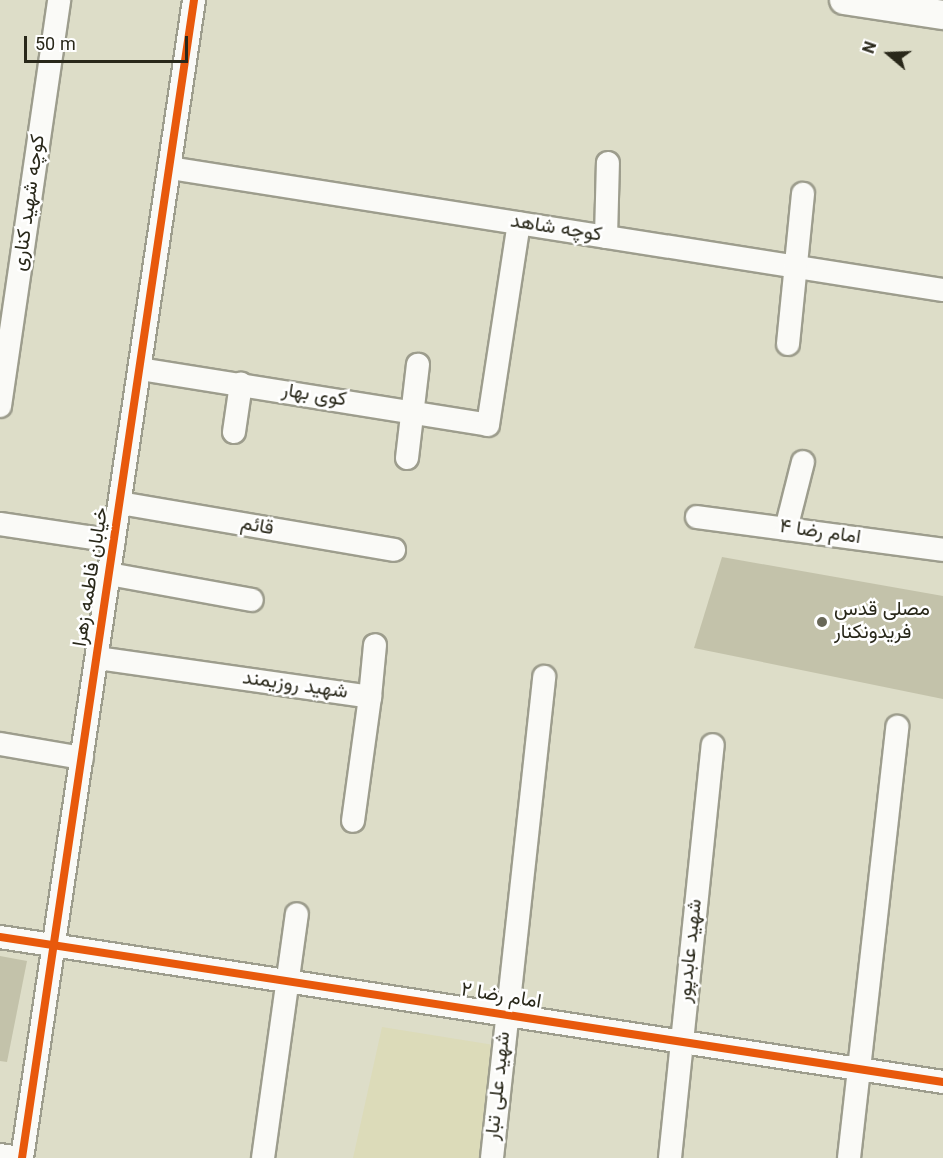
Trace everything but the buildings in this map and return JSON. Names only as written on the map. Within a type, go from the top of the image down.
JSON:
[{"type":"main road","points":[[844,0],[943,15]]},
{"type":"street","name":"کوچه شهید کناری","points":[[0,406],[59,0]]},
{"type":"street","name":"خیابان فاطمه زهرا","points":[[22,1158],[194,0]]},
{"type":"street","points":[[606,237],[608,163]]},
{"type":"street","name":"کوچه شاهد","points":[[170,168],[943,290]]},
{"type":"street","points":[[788,344],[802,194]]},
{"type":"street","name":"کوی بهار","points":[[140,369],[488,425],[519,224]]},
{"type":"street","points":[[407,458],[418,365]]},
{"type":"street","points":[[234,432],[241,384]]},
{"type":"street","points":[[786,529],[803,462]]},
{"type":"street","name":"قائم","points":[[120,503],[394,550]]},
{"type":"street","name":"امام رضا ۴","points":[[697,517],[943,550]]},
{"type":"street","points":[[0,524],[114,541]]},
{"type":"street","points":[[109,574],[252,600]]},
{"type":"street","points":[[370,697],[375,645]]},
{"type":"street","name":"شهید روزیمند","points":[[97,658],[370,697],[353,821]]},
{"type":"street","name":"شهید علی تبار","points":[[492,1158],[544,677]]},
{"type":"street","points":[[849,1158],[897,727]]},
{"type":"street","points":[[0,744],[82,758]]},
{"type":"street","name":"شهید عابدپور","points":[[670,1158],[713,745]]},
{"type":"street","points":[[263,1158],[297,914]]},
{"type":"street","name":"امام رضا ۲","points":[[0,937],[943,1082]]},
{"type":"street","points":[[0,1155],[22,1158]]},
{"type":"shaded area","points":[[382,1027],[494,1045],[483,1158],[353,1158]]},
{"type":"cycle path","points":[[22,1158],[194,0]]},
{"type":"cycle path","points":[[0,937],[943,1082]]},
{"type":"place","name":"مصلی قدس فریدونکنار","points":[[822,622]]}]
